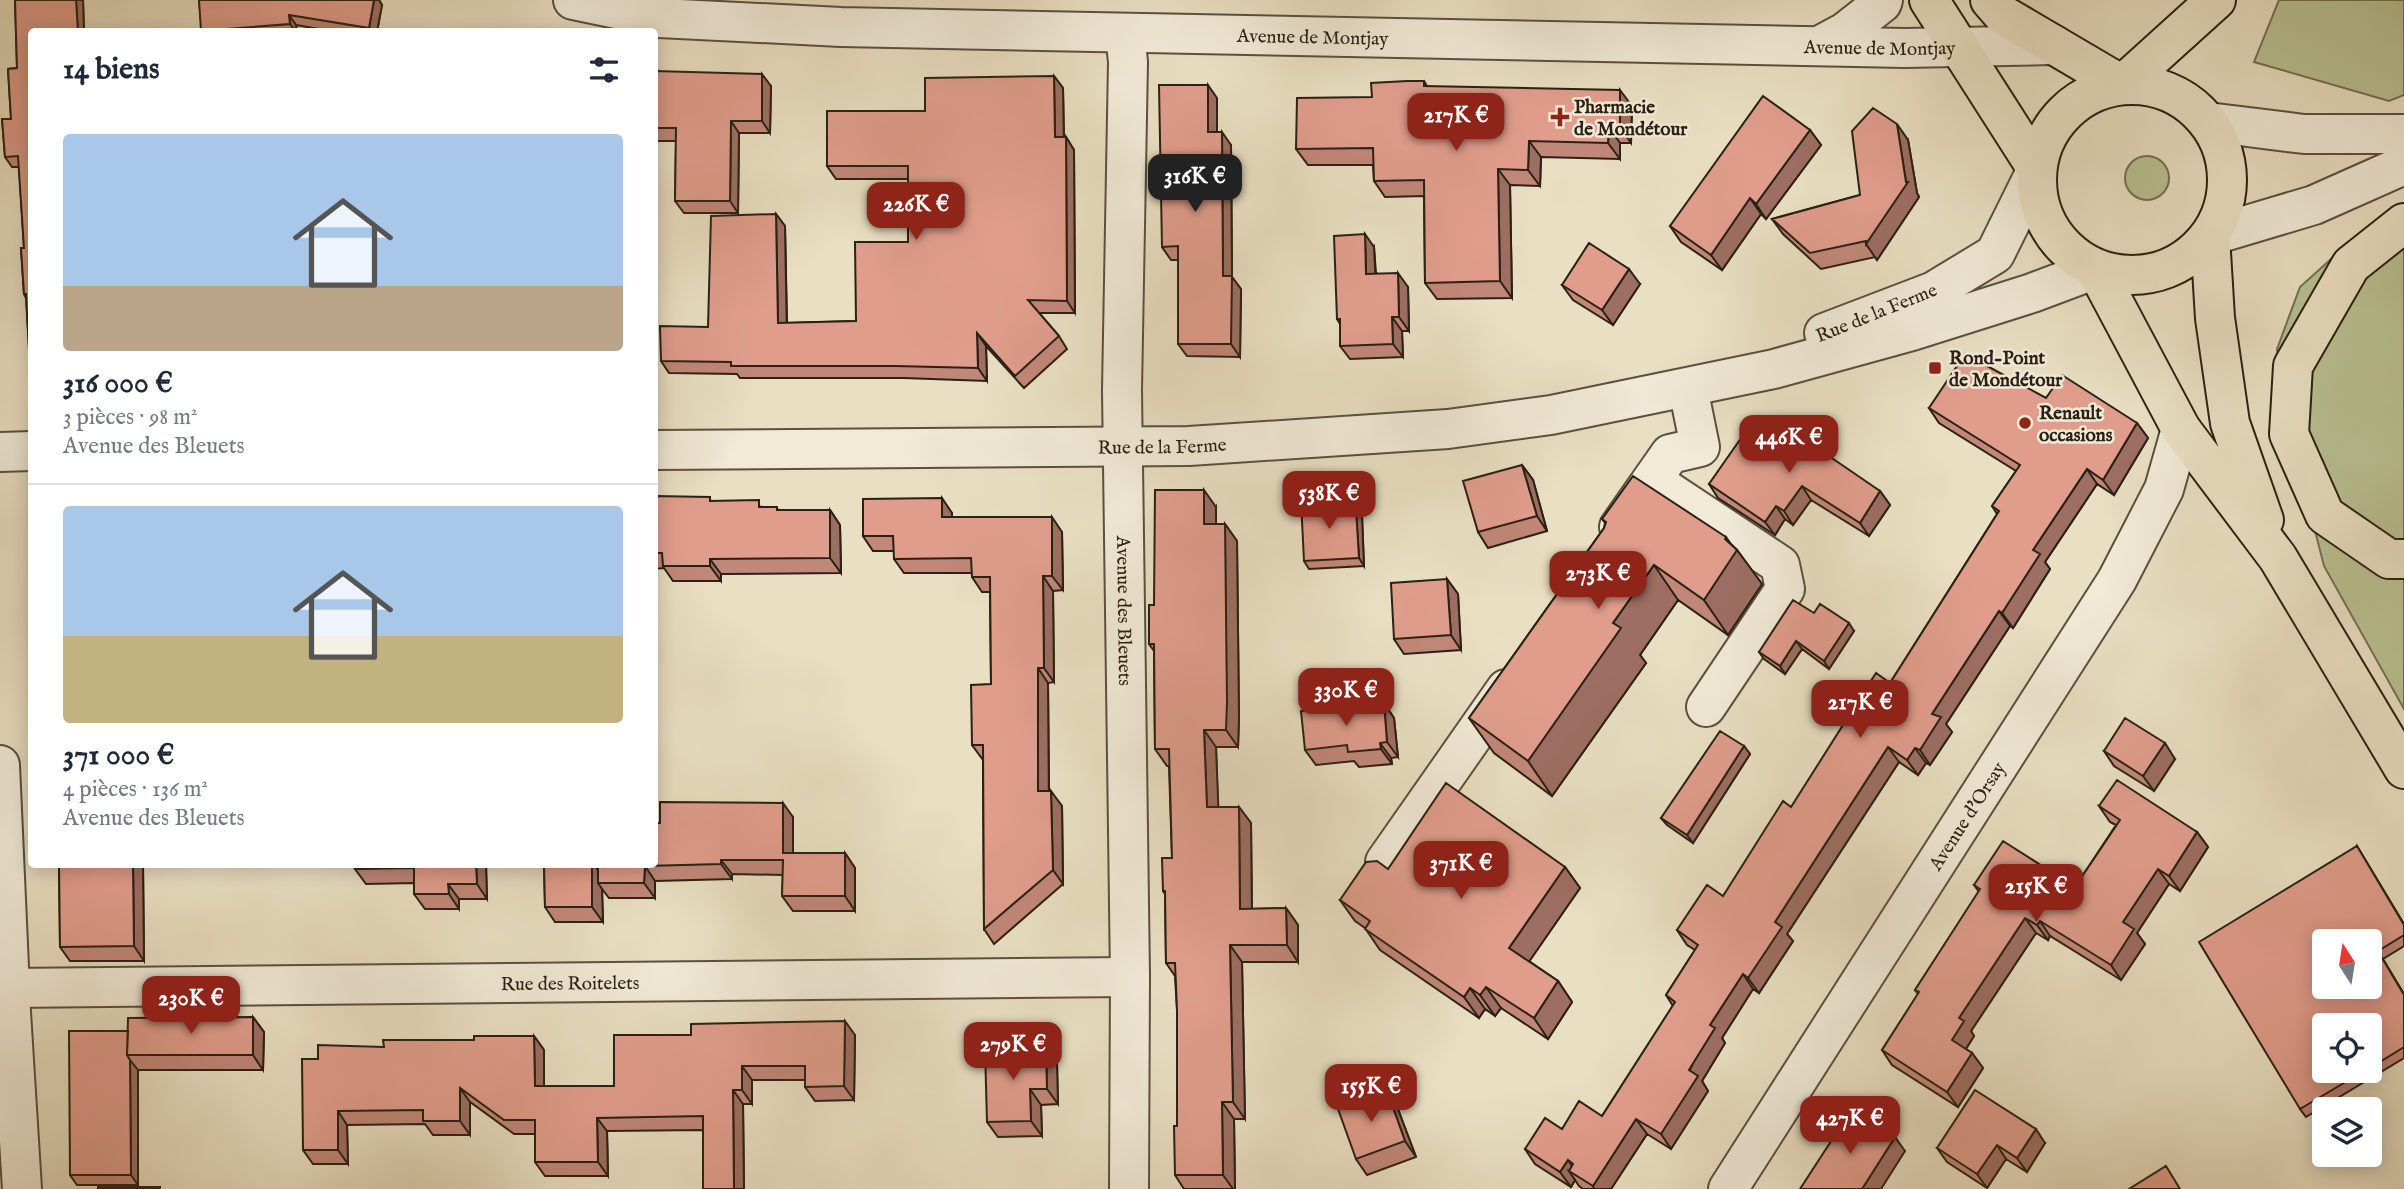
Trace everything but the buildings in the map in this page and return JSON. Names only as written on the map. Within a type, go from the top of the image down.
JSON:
[{"type":"main road","points":[[1928,0],[2037,169]]},
{"type":"main road","points":[[1990,0],[2003,15],[2122,85],[2216,0]]},
{"type":"main road","name":"Rue de la Ferme","points":[[2122,85],[2147,86],[2170,92],[2191,105],[2208,122],[2223,149],[2228,179],[2224,209],[2210,236],[2187,258],[2159,273],[2127,276],[2096,269],[2070,253],[2049,229],[2038,200],[2037,169],[2046,139],[2065,113],[2091,94],[2122,85]]},
{"type":"main road","points":[[2404,223],[2351,265],[2293,366],[2289,434],[2325,515],[2389,559],[2404,559]]},
{"type":"main road","points":[[2210,236],[2215,318],[2230,423],[2278,558]]},
{"type":"main road","points":[[2096,269],[2181,429],[2278,558],[2404,769]]},
{"type":"street","name":"Avenue de Montjay","points":[[573,0],[659,18],[841,27],[1819,46],[1957,48],[2053,45]]},
{"type":"street","points":[[1819,46],[1845,32],[1883,0]]},
{"type":"street","name":"Avenue des Bleuets","points":[[1125,33],[1128,62],[1122,446],[1130,977],[1129,1189]]},
{"type":"street","points":[[2208,122],[2304,134],[2404,134]]},
{"type":"street","points":[[2210,236],[2314,205],[2404,165]]},
{"type":"street","name":"Rue de la Ferme","points":[[1676,390],[1934,291],[1963,274],[1995,254],[2037,169]]},
{"type":"street","name":"Rue de la Ferme","points":[[658,450],[1122,446],[1260,442],[1448,429],[1551,415],[1774,369],[1912,331],[2032,293],[2096,269]]},
{"type":"street","points":[[1597,558],[1670,454],[1700,447],[1676,390]]},
{"type":"street","name":"Avenue d'Orsay","points":[[1728,1189],[2117,580],[2164,489],[2181,429]]},
{"type":"street","points":[[0,452],[28,451]]},
{"type":"street","points":[[1652,480],[1780,565],[1785,589],[1706,707]]},
{"type":"street","points":[[1385,862],[1527,659]]},
{"type":"street","points":[[0,765],[22,1189]]},
{"type":"street","name":"Rue des Roitelets","points":[[10,988],[1130,977]]},
{"type":"green space","points":[[2279,0],[2404,0],[2404,95],[2389,101],[2254,62]]},
{"type":"green space","points":[[2147,156],[2162,163],[2169,178],[2162,193],[2147,200],[2132,193],[2125,178],[2132,163]]},
{"type":"green space","points":[[2404,219],[2404,709],[2324,566],[2284,409],[2277,349],[2300,287],[2352,240]]},
{"type":"place","name":"Pharmacie de Mondétour","points":[[1560,117]]},
{"type":"place","name":"Rond-Point de Mondétour","points":[[1935,368]]},
{"type":"place","name":"Renault occasions","points":[[2025,423]]}]
